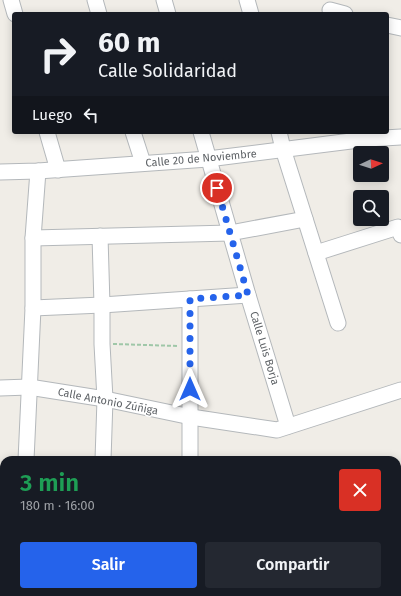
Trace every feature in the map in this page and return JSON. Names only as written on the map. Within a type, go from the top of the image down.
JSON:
[{"type":"street","points":[[11,0],[14,12]]},
{"type":"street","points":[[95,0],[98,12]]},
{"type":"street","points":[[164,0],[167,12]]},
{"type":"street","points":[[247,0],[250,12]]},
{"type":"street","points":[[331,8],[340,12]]},
{"type":"street","points":[[389,25],[401,28]]},
{"type":"street","points":[[48,134],[58,170]]},
{"type":"street","points":[[135,134],[142,163]]},
{"type":"street","name":"Calle Luis Borja","points":[[202,134],[288,426]]},
{"type":"street","points":[[279,134],[338,323]]},
{"type":"street","name":"Calle 20 de Noviembre","points":[[0,172],[58,170],[208,159],[366,136],[401,137]]},
{"type":"street","points":[[26,456],[33,308],[34,238],[38,171]]},
{"type":"street","points":[[34,238],[230,232],[305,219]]},
{"type":"street","points":[[316,252],[400,231]]},
{"type":"street","points":[[100,236],[102,344],[105,399],[103,456]]},
{"type":"street","points":[[33,308],[248,295]]},
{"type":"street","points":[[190,299],[190,456]]},
{"type":"street","name":"Calle Antonio Zúñiga","points":[[0,388],[29,387],[105,399],[191,418],[277,430],[401,390]]},
{"type":"path","points":[[102,344],[190,347]]},
{"type":"route","points":[[190,389],[190,299],[248,295],[217,188]]}]
